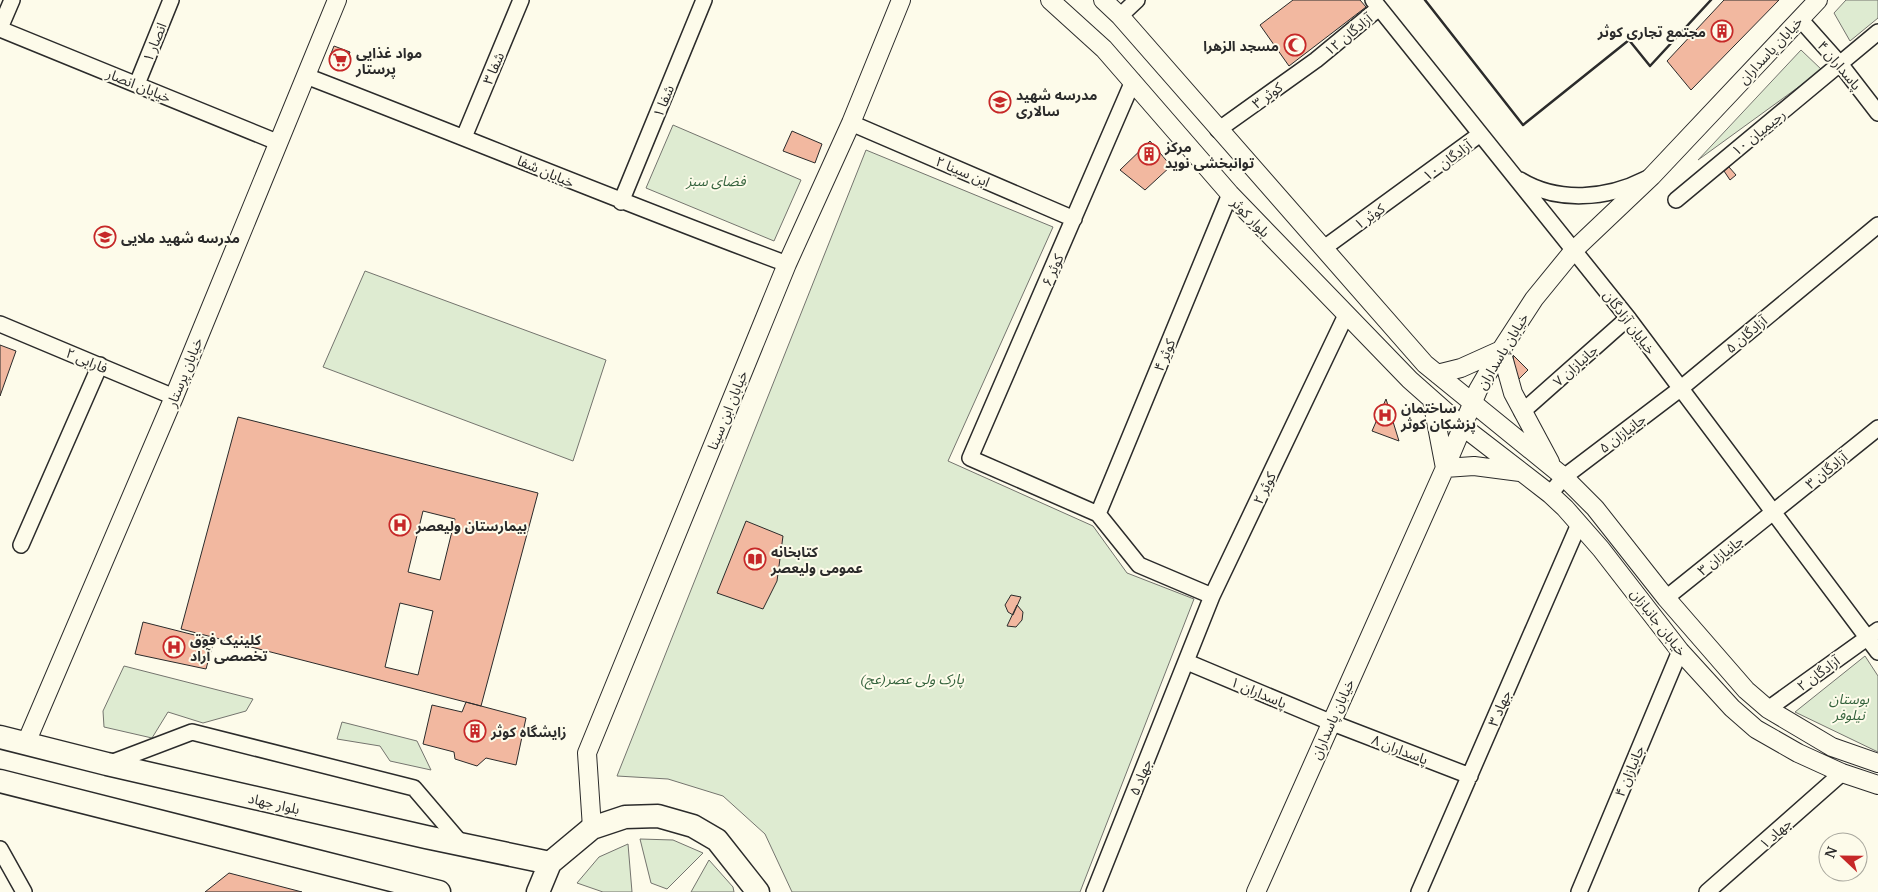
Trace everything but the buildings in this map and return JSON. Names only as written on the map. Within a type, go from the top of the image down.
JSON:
[{"type":"main road","name":"بلوار جهاد","points":[[0,737],[106,764],[426,837],[550,863]]},
{"type":"main road","points":[[0,781],[439,892]]},
{"type":"main road","points":[[538,892],[550,863],[592,828],[625,816],[658,816],[693,826],[717,840],[758,892]]},
{"type":"street","points":[[0,29],[12,0]]},
{"type":"street","name":"انصار ۱","points":[[137,84],[171,0]]},
{"type":"street","name":"خیابان پرستار","points":[[26,743],[174,397],[336,0]]},
{"type":"street","name":"شفا ۳","points":[[464,137],[521,0]]},
{"type":"street","name":"شفا ۱","points":[[621,202],[704,0]]},
{"type":"street","name":"خیابان ابن سینا","points":[[592,828],[587,753],[787,264],[851,122],[901,0]]},
{"type":"street","name":"بلوار کوثر","points":[[1050,0],[1104,49],[1230,194],[1346,315],[1410,380],[1462,426]]},
{"type":"street","points":[[1103,0],[1120,16],[1218,130],[1431,369],[1471,404]]},
{"type":"street","points":[[1120,16],[1137,0]]},
{"type":"street","name":"خیابان پاسداران","points":[[1256,892],[1330,722],[1446,468],[1471,404],[1501,350],[1534,299],[1574,250],[1652,176],[1818,0]]},
{"type":"street","name":"آزادگان ۱۲","points":[[1316,60],[1376,4]]},
{"type":"street","name":"خیابان آزادگان","points":[[1376,4],[1628,318],[1773,512],[1873,634],[1878,652]]},
{"type":"street","name":"پاسداران ۴","points":[[1800,19],[1841,64],[1878,113]]},
{"type":"street","name":"خیابان انصار","points":[[0,29],[277,142]]},
{"type":"street","name":"رحیمیان ۱۰","points":[[1676,200],[1878,32]]},
{"type":"street","name":"کوثر ۳","points":[[1218,130],[1316,60]]},
{"type":"street","name":"خیابان شفا","points":[[306,76],[464,137],[621,202],[787,264]]},
{"type":"street","name":"کوثر ۶","points":[[1098,514],[970,458],[1133,81]]},
{"type":"street","name":"ابن سینا ۲","points":[[851,122],[1074,219]]},
{"type":"street","name":"آزادگان ۱۰","points":[[1414,185],[1480,134]]},
{"type":"street","points":[[1511,174],[1534,188],[1573,197],[1631,187],[1652,176]]},
{"type":"street","name":"کوثر ۱","points":[[1324,248],[1414,185]]},
{"type":"street","name":"کوثر ۴","points":[[1098,514],[1230,194]]},
{"type":"street","name":"آزادگان ۵","points":[[1680,389],[1878,225]]},
{"type":"street","name":"کوثر ۲","points":[[1187,662],[1212,596],[1346,315]]},
{"type":"street","name":"جانبازان ۷","points":[[1522,412],[1628,318]]},
{"type":"street","name":"فارابی ۲","points":[[0,324],[174,397]]},
{"type":"street","points":[[1410,380],[1431,369],[1460,368],[1501,350],[1513,393],[1522,412],[1559,473]]},
{"type":"street","points":[[21,546],[100,365]]},
{"type":"street","name":"جانبازان ۵","points":[[1550,494],[1559,473],[1680,389]]},
{"type":"street","points":[[1432,400],[1446,468],[1474,466],[1521,472]]},
{"type":"street","name":"خیابان جانبازان","points":[[1471,404],[1559,473],[1595,508],[1666,598],[1723,666],[1746,690],[1768,709],[1832,747],[1878,763]]},
{"type":"street","name":"خیابان جانبازان","points":[[1462,426],[1550,494],[1579,524],[1640,596],[1680,651],[1732,708],[1756,729],[1798,753],[1842,773],[1878,785]]},
{"type":"street","name":"آزادگان ۳","points":[[1773,512],[1878,428]]},
{"type":"street","name":"جانبازان ۳","points":[[1666,598],[1773,512]]},
{"type":"street","points":[[1098,514],[1139,565],[1212,596]]},
{"type":"street","name":"جهاد ۳","points":[[1419,892],[1579,524]]},
{"type":"street","name":"آزادگان ۲","points":[[1768,709],[1873,634]]},
{"type":"street","name":"جانبازان ۴","points":[[1579,892],[1680,651]]},
{"type":"street","name":"پاسداران ۱","points":[[1187,662],[1330,722]]},
{"type":"street","name":"جهاد ۵","points":[[1094,892],[1187,662]]},
{"type":"street","name":"پاسداران ۸","points":[[1330,722],[1470,776]]},
{"type":"street","points":[[106,764],[192,732],[414,788],[461,843]]},
{"type":"street","name":"جهاد ۱","points":[[1707,892],[1842,773]]},
{"type":"street","points":[[0,849],[24,892]]},
{"type":"green space","points":[[1846,0],[1878,0],[1878,18],[1850,41],[1834,13]]},
{"type":"green space","points":[[1801,50],[1822,70],[1698,160]]},
{"type":"green space","name":"فضای سبز","points":[[673,125],[801,180],[774,241],[646,188]]},
{"type":"green space","name":"پارک ولی عصر(عج)","points":[[866,150],[1053,227],[948,461],[1093,526],[1127,573],[1194,599],[1080,892],[792,892],[765,834],[723,796],[668,779],[617,776]]},
{"type":"green space","points":[[365,271],[606,360],[573,461],[323,367]]},
{"type":"green space","name":"بوستان نیلوفر","points":[[1865,656],[1878,676],[1878,752],[1795,712]]},
{"type":"green space","points":[[124,666],[253,699],[246,711],[203,723],[168,712],[152,738],[104,727],[103,711]]},
{"type":"green space","points":[[342,722],[417,741],[431,770],[390,761],[380,746],[337,739]]},
{"type":"green space","points":[[640,839],[673,840],[703,853],[667,889],[651,883]]},
{"type":"green space","points":[[628,844],[632,892],[603,892],[577,883],[599,857]]},
{"type":"green space","points":[[709,860],[733,887],[734,892],[691,892]]},
{"type":"wall","points":[[1425,0],[1523,125],[1629,40],[1650,66],[1711,0]]},
{"type":"place","name":"مجتمع تجاری کوثر","points":[[1722,31]]},
{"type":"place","name":"مسجد الزهرا","points":[[1295,45]]},
{"type":"place","name":"مواد غذایی پرستار","points":[[340,60]]},
{"type":"place","name":"مدرسه شهید سالاری","points":[[1000,102]]},
{"type":"place","name":"مرکز توانبخشی نوید","points":[[1149,154]]},
{"type":"place","name":"مدرسه شهید ملایی","points":[[105,237]]},
{"type":"place","name":"ساختمان پزشکان کوثر","points":[[1385,415]]},
{"type":"place","name":"بیمارستان ولیعصر","points":[[400,525]]},
{"type":"place","name":"کتابخانه عمومی ولیعصر","points":[[755,559]]},
{"type":"place","name":"کلینیک فوق تخصصی آراد","points":[[174,647]]},
{"type":"place","name":"زایشگاه کوثر","points":[[475,731]]}]
